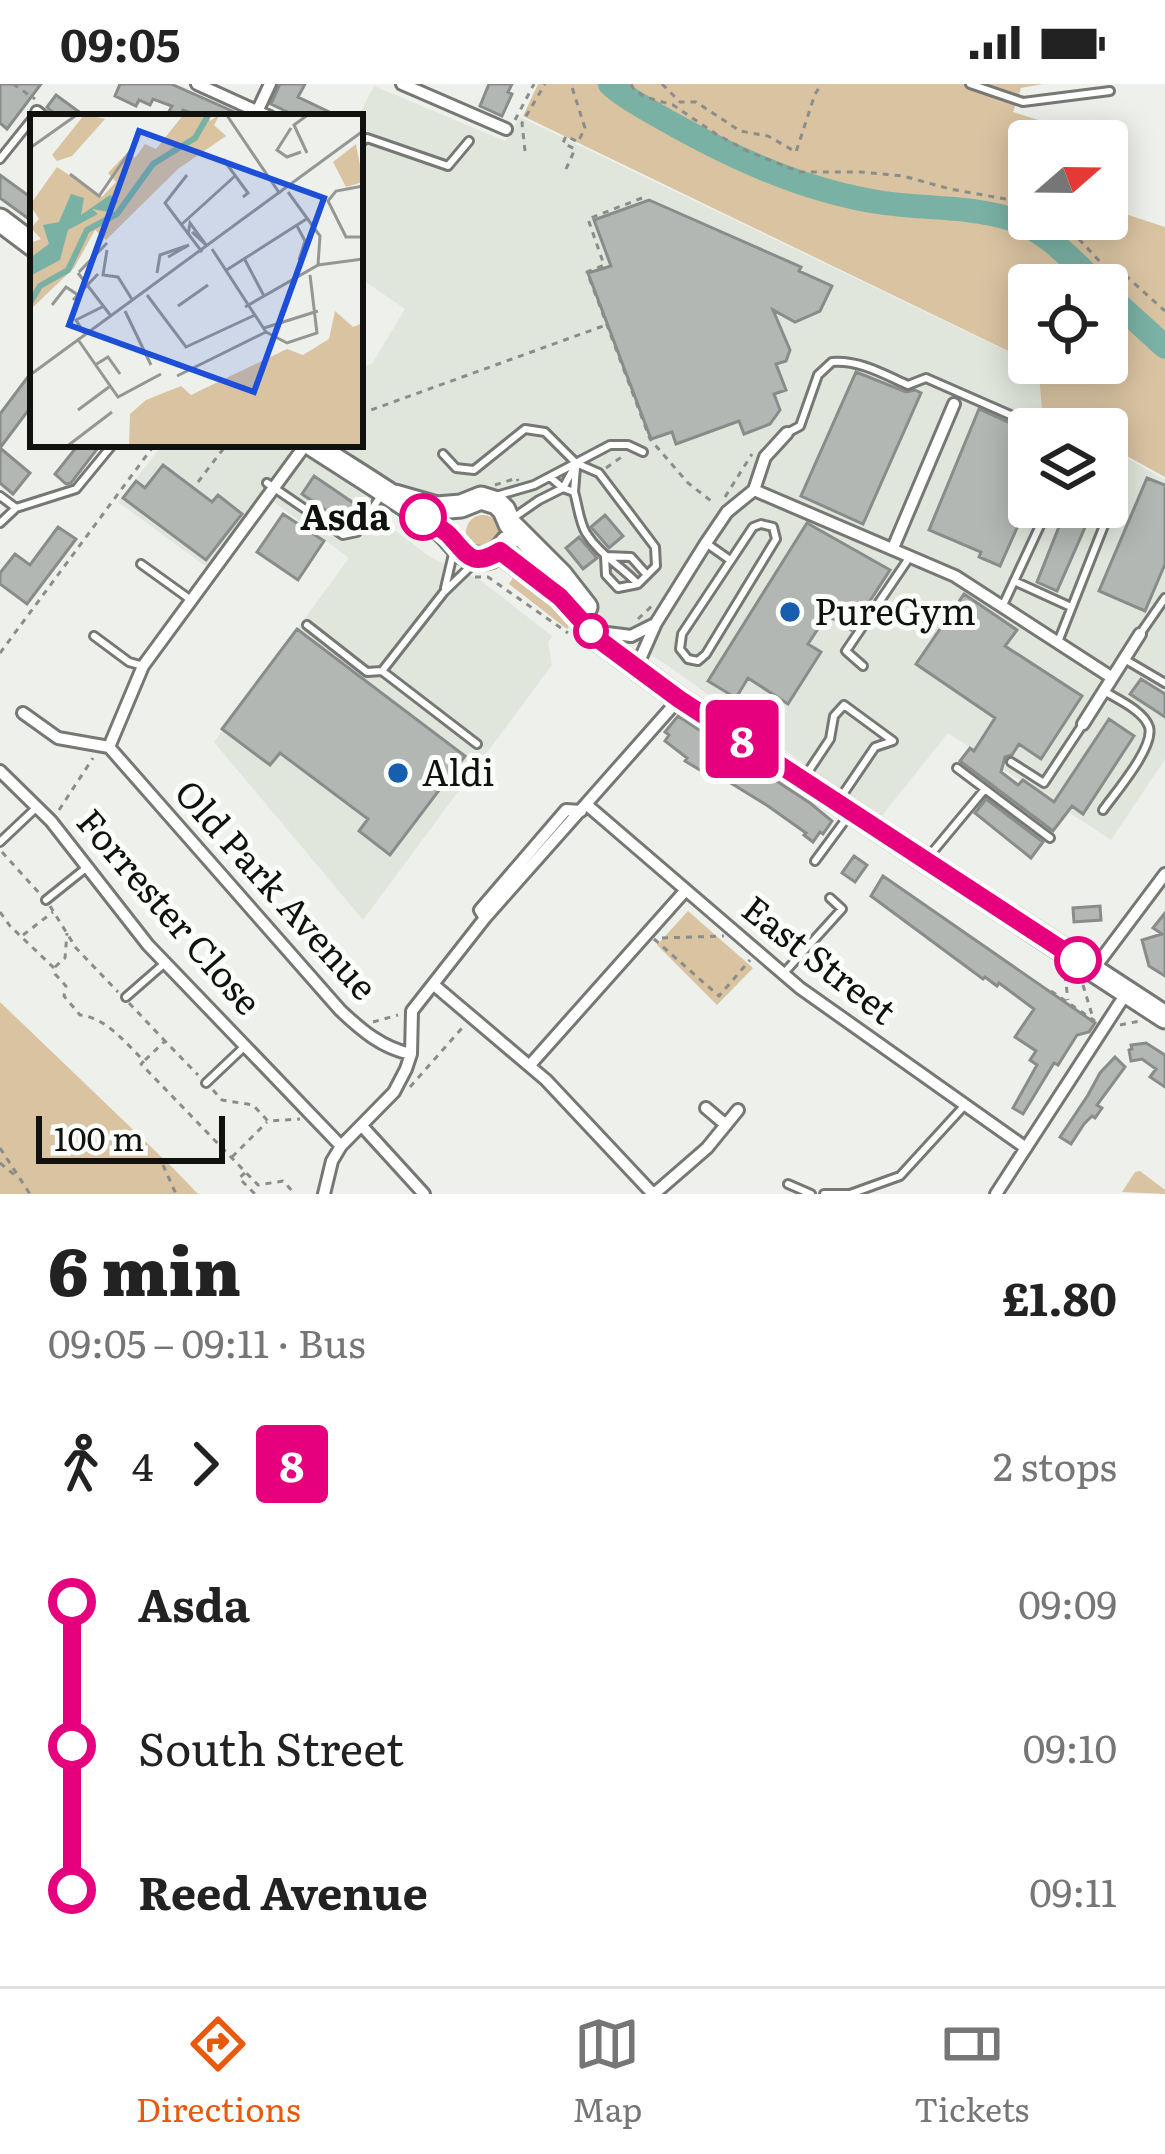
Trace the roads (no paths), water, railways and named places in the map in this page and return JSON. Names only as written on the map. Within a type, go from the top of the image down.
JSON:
[{"type":"highway","points":[[0,220],[30,243]]},
{"type":"highway","points":[[314,447],[390,493],[462,552],[490,555],[550,588],[598,639],[679,699],[926,861],[1088,977],[1160,1013]]},
{"type":"highway","points":[[390,493],[437,508],[475,497],[497,503],[632,663]]},
{"type":"highway","points":[[454,542],[452,520],[475,497]]},
{"type":"highway","points":[[490,555],[507,543],[510,522]]},
{"type":"street","points":[[197,84],[258,114]]},
{"type":"street","points":[[260,114],[270,84]]},
{"type":"street","points":[[402,84],[506,129]]},
{"type":"street","points":[[893,548],[954,404]]},
{"type":"street","points":[[632,663],[706,542],[727,512],[754,490],[765,457],[787,433]]},
{"type":"street","points":[[23,712],[58,738],[105,747],[143,666],[271,485],[306,447]]},
{"type":"street","points":[[754,490],[955,576],[1112,677]]},
{"type":"street","points":[[607,633],[631,636],[656,623]]},
{"type":"street","points":[[1083,724],[1140,634]]},
{"type":"street","points":[[324,1194],[341,1145],[394,1093],[411,1054],[412,1011],[485,918],[679,699]]},
{"type":"street","name":"Old Park Avenue","points":[[105,747],[356,1026],[380,1043],[411,1054]]},
{"type":"street","name":"Forrester Close","points":[[0,772],[51,821],[164,963],[341,1145]]},
{"type":"street","name":"East Street","points":[[584,808],[783,974],[1026,1148]]},
{"type":"street","points":[[1088,977],[1165,874]]},
{"type":"street","points":[[530,1065],[685,891]]},
{"type":"street","points":[[434,985],[530,1065],[654,1194],[707,1148],[739,1110]]},
{"type":"street","points":[[996,1194],[1096,1022],[1126,992]]},
{"type":"street","points":[[706,1108],[726,1125]]},
{"type":"street","points":[[362,1126],[424,1194]]},
{"type":"lane","points":[[970,84],[1023,102],[1110,91]]},
{"type":"lane","points":[[0,159],[30,124]]},
{"type":"lane","points":[[363,140],[367,137],[448,166],[469,141]]},
{"type":"lane","points":[[787,433],[800,426],[818,375],[832,362],[869,367],[908,386],[926,378],[1008,414]]},
{"type":"lane","points":[[443,454],[456,468],[474,470],[525,429],[545,432],[576,463],[599,473],[656,547],[656,566],[638,584],[618,588],[606,574],[604,556]]},
{"type":"lane","points":[[475,497],[520,489],[616,444],[643,452]]},
{"type":"lane","points":[[0,523],[16,508],[76,489],[111,447]]},
{"type":"lane","points":[[510,522],[562,488],[576,463]]},
{"type":"lane","points":[[576,463],[574,492],[584,529],[604,556],[638,584]]},
{"type":"lane","points":[[550,477],[574,492]]},
{"type":"lane","points":[[271,485],[343,535],[353,535],[390,493]]},
{"type":"lane","points":[[0,496],[16,508]]},
{"type":"lane","points":[[753,527],[773,527],[776,538],[706,654],[698,661],[688,659],[680,649],[680,639],[730,560],[753,527]]},
{"type":"lane","points":[[1003,605],[1039,528]]},
{"type":"lane","points":[[1058,642],[1103,528]]},
{"type":"lane","points":[[444,592],[454,542]]},
{"type":"lane","points":[[706,542],[730,560]]},
{"type":"lane","points":[[382,671],[444,592],[490,555]]},
{"type":"lane","points":[[862,666],[846,651],[911,555]]},
{"type":"lane","points":[[604,556],[631,557],[647,575]]},
{"type":"lane","points":[[141,565],[191,600]]},
{"type":"lane","points":[[1014,581],[1072,607]]},
{"type":"lane","points":[[1140,634],[1165,598]]},
{"type":"lane","points":[[307,626],[367,672],[382,671],[477,744]]},
{"type":"lane","points":[[94,636],[129,662],[143,666]]},
{"type":"lane","points":[[1123,658],[1165,683]]},
{"type":"lane","points":[[1103,809],[1145,750],[1149,727],[1142,716],[1104,691]]},
{"type":"lane","points":[[802,780],[830,739],[834,716],[844,705],[893,741],[875,747],[815,861]]},
{"type":"lane","points":[[1011,762],[1044,782],[1083,724]]},
{"type":"lane","points":[[957,768],[1050,838]]},
{"type":"lane","points":[[926,861],[985,789]]},
{"type":"lane","points":[[0,846],[37,807]]},
{"type":"lane","points":[[46,900],[89,866]]},
{"type":"lane","points":[[783,974],[842,909],[830,898]]},
{"type":"lane","points":[[126,997],[164,963]]},
{"type":"lane","points":[[206,1083],[246,1045]]},
{"type":"lane","points":[[824,1194],[850,1194],[900,1176],[965,1105]]},
{"type":"lane","points":[[788,1184],[811,1194]]},
{"type":"waterway","points":[[610,84],[709,144],[765,169],[854,197],[1011,219],[1036,230],[1076,264]]},
{"type":"waterway","points":[[1128,313],[1165,347]]},
{"type":"place","name":"Asda","points":[[423,517]]},
{"type":"place","name":"PureGym","points":[[790,612]]},
{"type":"place","name":"Aldi","points":[[398,773]]}]
